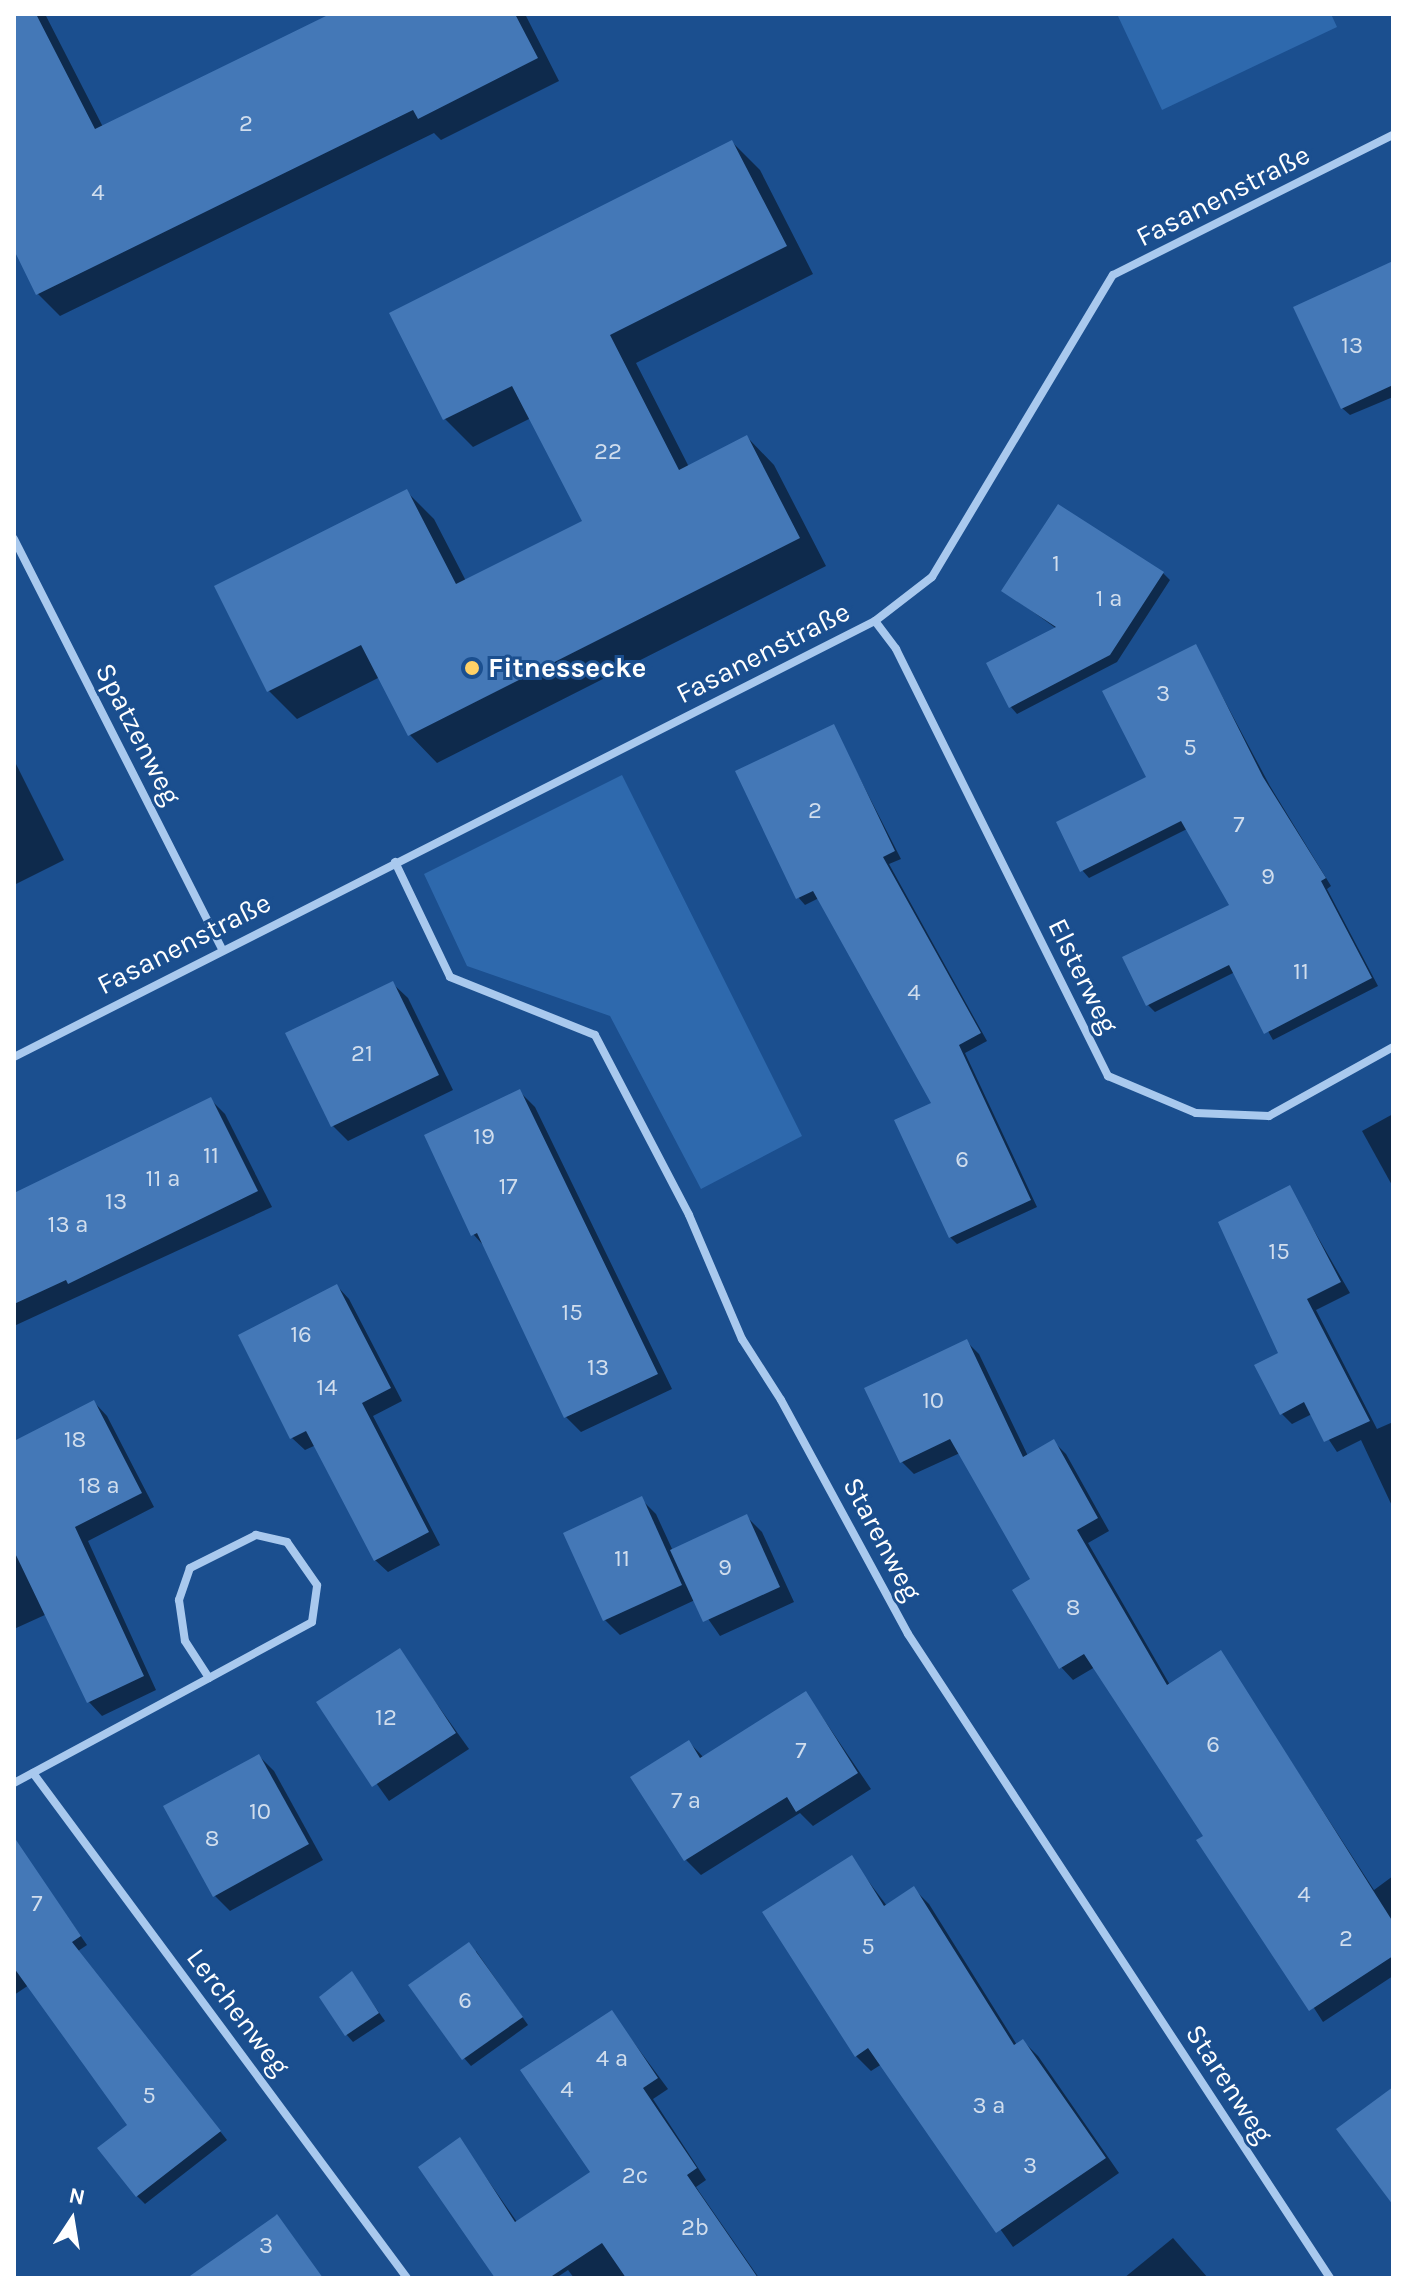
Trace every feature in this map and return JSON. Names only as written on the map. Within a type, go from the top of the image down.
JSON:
[{"type":"street","name":"Fasanenstraße","points":[[14,1057],[875,621],[932,577],[1113,275],[1393,135]]},
{"type":"street","name":"Spatzenweg","points":[[14,539],[222,949]]},
{"type":"street","name":"Elsterweg","points":[[875,621],[896,649],[1108,1076],[1196,1113],[1269,1116],[1393,1047]]},
{"type":"street","name":"Starenweg","points":[[395,862],[450,977],[595,1035],[689,1215],[742,1339],[781,1400],[908,1634],[1330,2278]]},
{"type":"street","points":[[14,1783],[209,1678],[312,1622],[317,1585],[287,1542],[256,1535],[190,1568],[179,1600],[185,1641],[209,1678]]},
{"type":"street","name":"Lerchenweg","points":[[33,1773],[407,2278]]},
{"type":"shaded area","points":[[1117,14],[1331,14],[1337,27],[1162,110]]},
{"type":"shaded area","points":[[622,775],[802,1136],[701,1189],[610,1016],[467,966],[424,874]]},
{"type":"building","points":[[14,14],[36,14],[95,129],[330,14],[515,14],[538,58],[418,119],[413,110],[36,295],[14,250]]},
{"type":"building","points":[[732,140],[787,246],[610,335],[679,470],[747,435],[800,538],[408,736],[361,645],[267,692],[214,586],[407,489],[456,584],[582,521],[512,386],[443,420],[389,313]]},
{"type":"building","points":[[1393,261],[1393,385],[1341,409],[1293,307]]},
{"type":"building","points":[[1058,504],[1164,572],[1110,655],[1009,708],[986,663],[1056,627],[1001,591]]},
{"type":"building","points":[[1196,644],[1263,777],[1326,878],[1321,881],[1372,978],[1264,1034],[1229,965],[1146,1006],[1122,957],[1229,905],[1181,821],[1080,872],[1056,822],[1146,777],[1102,691]]},
{"type":"building","points":[[834,724],[895,851],[883,857],[981,1033],[959,1045],[1031,1200],[949,1238],[894,1120],[931,1103],[813,891],[796,899],[735,771]]},
{"type":"building","points":[[393,981],[439,1075],[331,1127],[285,1033]]},
{"type":"building","points":[[520,1089],[658,1374],[564,1418],[477,1233],[471,1236],[424,1135]]},
{"type":"building","points":[[211,1097],[258,1191],[68,1284],[66,1280],[14,1304],[14,1193]]},
{"type":"building","points":[[1290,1185],[1341,1282],[1307,1299],[1370,1421],[1324,1442],[1304,1402],[1280,1415],[1254,1365],[1278,1353],[1218,1222]]},
{"type":"building","points":[[337,1284],[391,1388],[362,1403],[429,1532],[374,1561],[306,1431],[290,1439],[238,1335]]},
{"type":"building","points":[[967,1339],[1023,1457],[1054,1439],[1098,1518],[1077,1530],[1167,1685],[1221,1650],[1393,1922],[1393,1956],[1309,2011],[1196,1840],[1203,1836],[1084,1654],[1059,1669],[1012,1590],[1030,1579],[950,1439],[900,1463],[864,1388]]},
{"type":"building","points":[[94,1400],[142,1493],[75,1527],[144,1676],[87,1703],[14,1551],[14,1441]]},
{"type":"building","points":[[642,1496],[682,1585],[603,1621],[563,1533]]},
{"type":"building","points":[[747,1514],[780,1587],[703,1622],[670,1550]]},
{"type":"building","points":[[400,1648],[456,1733],[372,1787],[316,1702]]},
{"type":"building","points":[[806,1691],[858,1773],[796,1812],[787,1797],[684,1861],[630,1777],[689,1740],[700,1758]]},
{"type":"building","points":[[259,1754],[309,1844],[213,1897],[163,1806]]},
{"type":"building","points":[[14,1837],[81,1936],[72,1942],[221,2131],[136,2197],[97,2148],[127,2125],[14,1968]]},
{"type":"building","points":[[852,1855],[884,1906],[914,1886],[1014,2045],[1023,2039],[1106,2158],[996,2233],[868,2048],[855,2057],[762,1912]]},
{"type":"building","points":[[469,1942],[523,2017],[462,2060],[408,1985]]},
{"type":"building","points":[[352,1971],[379,2013],[345,2036],[319,1997]]},
{"type":"building","points":[[612,2010],[658,2078],[643,2088],[697,2168],[687,2175],[758,2278],[626,2278],[602,2243],[549,2278],[495,2278],[418,2167],[460,2137],[515,2222],[590,2172],[520,2070]]},
{"type":"building","points":[[1393,2087],[1393,2205],[1336,2129]]},
{"type":"building","points":[[277,2214],[323,2278],[187,2278],[275,2216]]},
{"type":"place","name":"Fitnessecke","points":[[472,668]]}]
